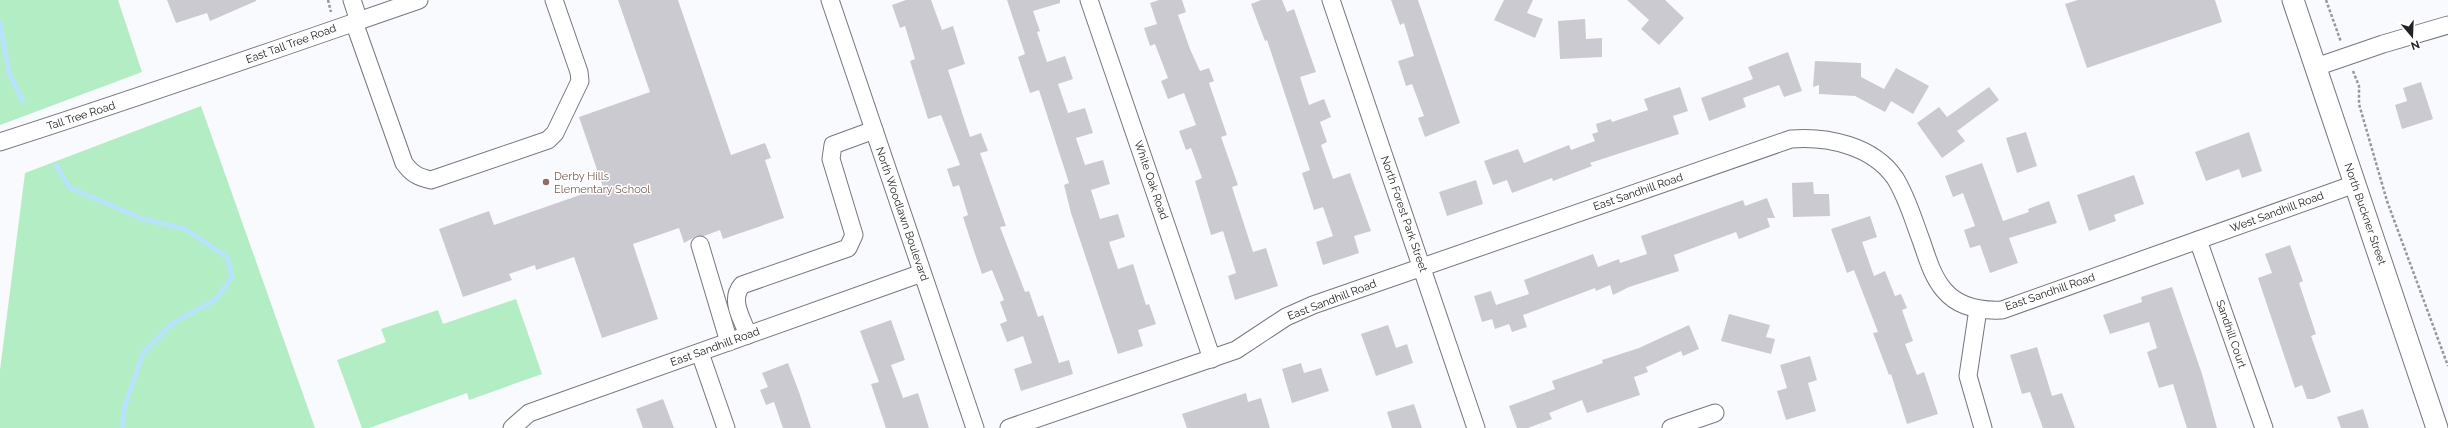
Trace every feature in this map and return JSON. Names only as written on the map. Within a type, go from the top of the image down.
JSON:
[{"type":"main road","name":"North Buckner Street","points":[[2293,0],[2437,428]]},
{"type":"street","points":[[352,0],[357,22],[404,163],[410,172],[419,177],[431,180],[548,140],[555,133],[580,81],[579,72],[554,0]]},
{"type":"street","name":"East Tall Tree Road","points":[[163,90],[419,0]]},
{"type":"street","name":"North Woodlawn Boulevard","points":[[830,0],[975,428]]},
{"type":"street","name":"White Oak Road","points":[[1089,0],[1212,359]]},
{"type":"street","name":"North Forest Park Street","points":[[1331,0],[1476,428]]},
{"type":"street","points":[[2316,67],[2346,56],[2448,25]]},
{"type":"street","name":"Tall Tree Road","points":[[0,142],[163,90]]},
{"type":"street","points":[[748,335],[735,299],[737,290],[742,285],[848,248],[854,235],[831,159],[833,145],[874,130]]},
{"type":"street","name":"East Sandhill Road","points":[[1009,428],[1236,350],[1286,317],[1313,305],[1791,139],[1816,138],[1848,144],[1867,154],[1884,166],[1894,177],[1908,203],[1934,276],[1944,290],[1960,302],[1978,309],[2002,310],[2198,240]]},
{"type":"street","name":"West Sandhill Road","points":[[2198,240],[2355,184]]},
{"type":"street","name":"Sandhill Court","points":[[2198,240],[2264,428]]},
{"type":"street","points":[[700,245],[729,342]]},
{"type":"street","name":"East Sandhill Road","points":[[512,428],[529,413],[922,273]]},
{"type":"street","points":[[1978,309],[1968,376],[1983,428]]},
{"type":"street","points":[[700,352],[726,428]]},
{"type":"street","points":[[1671,428],[1715,413]]},
{"type":"path","points":[[328,0],[331,12]]},
{"type":"path","points":[[2326,0],[2346,56],[2359,86],[2359,104],[2387,201],[2448,366]]},
{"type":"green space","points":[[0,0],[118,0],[142,72],[0,125]]},
{"type":"green space","points":[[201,106],[315,428],[0,428],[0,370],[25,173]]},
{"type":"green space","points":[[516,299],[542,374],[469,400],[467,393],[369,428],[362,428],[337,360],[386,342],[381,329],[438,310],[443,324]]},
{"type":"building","points":[[167,0],[256,1],[210,21],[207,13],[176,23]]},
{"type":"building","points":[[618,0],[678,0],[731,155],[765,143],[771,158],[765,160],[784,218],[723,239],[720,230],[704,236],[697,236],[684,243],[679,228],[633,244],[658,319],[602,338],[574,257],[536,270],[535,265],[509,274],[512,280],[463,297],[439,229],[489,211],[494,225],[603,187],[579,117],[650,92]]},
{"type":"building","points":[[906,0],[931,0],[942,30],[953,26],[965,64],[948,70],[970,137],[981,133],[988,151],[980,153],[1006,226],[1000,227],[1025,292],[1029,291],[1038,317],[1043,315],[1059,363],[1069,360],[1073,374],[1021,391],[1014,369],[1032,363],[1023,336],[1007,342],[1000,324],[1007,321],[1000,302],[1004,300],[992,270],[982,274],[963,217],[968,215],[959,185],[953,187],[947,169],[960,165],[941,115],[928,119],[910,61],[915,59],[905,26],[900,28],[892,5]]},
{"type":"building","points":[[1007,0],[1060,0],[1060,3],[1033,11],[1040,31],[1037,32],[1047,62],[1065,56],[1073,79],[1058,84],[1068,113],[1085,108],[1093,133],[1076,138],[1085,165],[1103,160],[1110,184],[1091,190],[1100,219],[1118,214],[1125,237],[1109,242],[1118,269],[1133,264],[1146,305],[1149,304],[1156,324],[1138,330],[1143,346],[1118,354],[1071,213],[1064,185],[1069,183],[1039,90],[1030,93],[1018,57],[1025,54]]},
{"type":"building","points":[[1159,0],[1182,0],[1186,12],[1178,15],[1190,49],[1200,71],[1209,68],[1214,81],[1209,83],[1227,135],[1221,137],[1238,185],[1232,187],[1253,252],[1266,248],[1278,286],[1235,300],[1228,276],[1236,273],[1223,231],[1211,235],[1195,181],[1202,178],[1191,148],[1186,150],[1179,131],[1196,125],[1184,93],[1168,99],[1161,81],[1168,78],[1155,44],[1150,46],[1144,28],[1157,24],[1150,3]]},
{"type":"building","points":[[1261,0],[1282,0],[1287,12],[1294,9],[1316,72],[1300,77],[1309,105],[1324,99],[1331,117],[1320,122],[1327,142],[1321,145],[1333,179],[1350,173],[1371,231],[1354,236],[1359,253],[1323,265],[1316,242],[1333,236],[1323,207],[1314,210],[1302,173],[1310,170],[1267,40],[1265,41],[1251,4]]},
{"type":"building","points":[[1391,0],[1418,0],[1460,123],[1425,137],[1418,118],[1424,116],[1412,84],[1406,86],[1398,61],[1414,56],[1404,23],[1400,25]]},
{"type":"building","points":[[1504,0],[1533,0],[1527,13],[1543,19],[1535,38],[1494,20]]},
{"type":"building","points":[[1627,0],[1665,0],[1684,18],[1659,45],[1641,29],[1649,20]]},
{"type":"building","points":[[2078,0],[2215,0],[2222,22],[2087,68],[2065,4]]},
{"type":"building","points":[[1585,19],[1586,39],[1602,38],[1602,57],[1560,59],[1558,21]]},
{"type":"building","points":[[1788,52],[1802,91],[1784,97],[1779,85],[1743,98],[1746,107],[1709,121],[1701,98],[1753,79],[1748,67]]},
{"type":"building","points":[[1815,61],[1861,63],[1861,77],[1884,89],[1896,68],[1929,86],[1913,114],[1891,101],[1885,112],[1855,96],[1819,94],[1819,85],[1813,87]]},
{"type":"building","points":[[2421,82],[2433,119],[2402,129],[2395,105],[2407,101],[2403,88]]},
{"type":"building","points":[[1680,87],[1688,111],[1673,116],[1679,134],[1590,163],[1592,166],[1553,181],[1552,178],[1512,193],[1507,180],[1493,185],[1484,161],[1518,149],[1524,163],[1569,145],[1571,150],[1595,141],[1592,134],[1598,132],[1596,124],[1611,119],[1612,122],[1648,110],[1644,99]]},
{"type":"building","points":[[1989,87],[1999,100],[1957,131],[1965,141],[1942,158],[1917,123],[1939,107],[1947,117]]},
{"type":"building","points":[[2026,132],[2037,166],[2017,173],[2006,138]]},
{"type":"building","points":[[2249,132],[2262,171],[2242,178],[2239,169],[2206,181],[2195,152]]},
{"type":"building","points":[[1982,163],[2003,221],[2029,212],[2028,209],[2049,201],[2057,223],[2009,238],[2018,263],[1990,273],[1980,245],[1970,248],[1964,230],[1975,226],[1963,193],[1953,197],[1945,176]]},
{"type":"building","points":[[2134,175],[2144,204],[2114,215],[2116,221],[2089,231],[2077,195]]},
{"type":"building","points":[[1476,180],[1483,204],[1447,216],[1439,192]]},
{"type":"building","points":[[1813,182],[1814,194],[1829,194],[1830,216],[1793,217],[1792,183]]},
{"type":"building","points":[[1767,198],[1775,218],[1767,218],[1770,227],[1739,239],[1736,232],[1674,255],[1679,271],[1629,287],[1613,295],[1610,285],[1596,291],[1595,288],[1523,315],[1527,327],[1512,332],[1509,324],[1495,329],[1492,319],[1482,322],[1474,296],[1491,291],[1496,305],[1529,294],[1524,280],[1593,254],[1598,267],[1619,259],[1620,263],[1647,254],[1641,236],[1743,200],[1745,206]]},
{"type":"building","points":[[1870,216],[1877,237],[1862,242],[1874,276],[1885,271],[1895,296],[1901,294],[1907,308],[1902,310],[1913,341],[1905,344],[1917,375],[1924,372],[1938,414],[1907,424],[1891,374],[1889,375],[1873,333],[1878,332],[1854,270],[1847,273],[1831,229]]},
{"type":"building","points":[[2290,245],[2303,281],[2299,283],[2316,334],[2311,336],[2331,392],[2313,399],[2307,399],[2302,385],[2295,388],[2258,278],[2272,273],[2265,254]]},
{"type":"building","points":[[2172,287],[2202,374],[2217,428],[2187,428],[2173,384],[2159,388],[2147,352],[2157,348],[2149,322],[2110,334],[2103,315],[2142,302],[2141,297]]},
{"type":"building","points":[[1729,314],[1770,325],[1766,337],[1775,339],[1771,354],[1721,341]]},
{"type":"building","points":[[891,320],[905,360],[891,365],[903,398],[918,393],[929,428],[886,428],[871,384],[879,382],[860,331]]},
{"type":"building","points":[[1388,325],[1396,348],[1407,344],[1413,363],[1376,376],[1361,334]]},
{"type":"building","points":[[1689,325],[1699,349],[1683,356],[1681,351],[1646,367],[1648,372],[1634,377],[1640,395],[1587,413],[1582,400],[1549,413],[1552,419],[1528,428],[1517,428],[1509,406],[1555,389],[1552,381],[1603,363],[1602,360],[1639,348]]},
{"type":"building","points":[[2037,347],[2052,396],[2062,393],[2075,428],[2043,428],[2030,392],[2022,394],[2010,355]]},
{"type":"building","points":[[1810,356],[1817,380],[1808,383],[1816,411],[1786,420],[1777,391],[1787,388],[1780,365]]},
{"type":"building","points":[[788,363],[811,428],[783,428],[774,402],[766,405],[760,390],[768,387],[762,373]]},
{"type":"building","points":[[1301,363],[1304,373],[1321,368],[1329,391],[1292,403],[1282,369]]},
{"type":"building","points":[[1246,393],[1248,402],[1261,398],[1270,428],[1187,428],[1182,414]]},
{"type":"building","points":[[663,399],[674,428],[643,428],[636,409]]},
{"type":"building","points":[[1414,404],[1422,428],[1392,428],[1387,412]]},
{"type":"building","points":[[2363,409],[2369,428],[2341,428],[2337,417]]},
{"type":"waterway","points":[[0,22],[9,74],[23,101]]},
{"type":"waterway","points":[[56,165],[70,188],[143,219],[185,229],[227,257],[232,277],[215,300],[173,323],[143,353],[124,408],[122,428]]},
{"type":"place","name":"Derby Hills Elementary School","points":[[546,182]]}]
